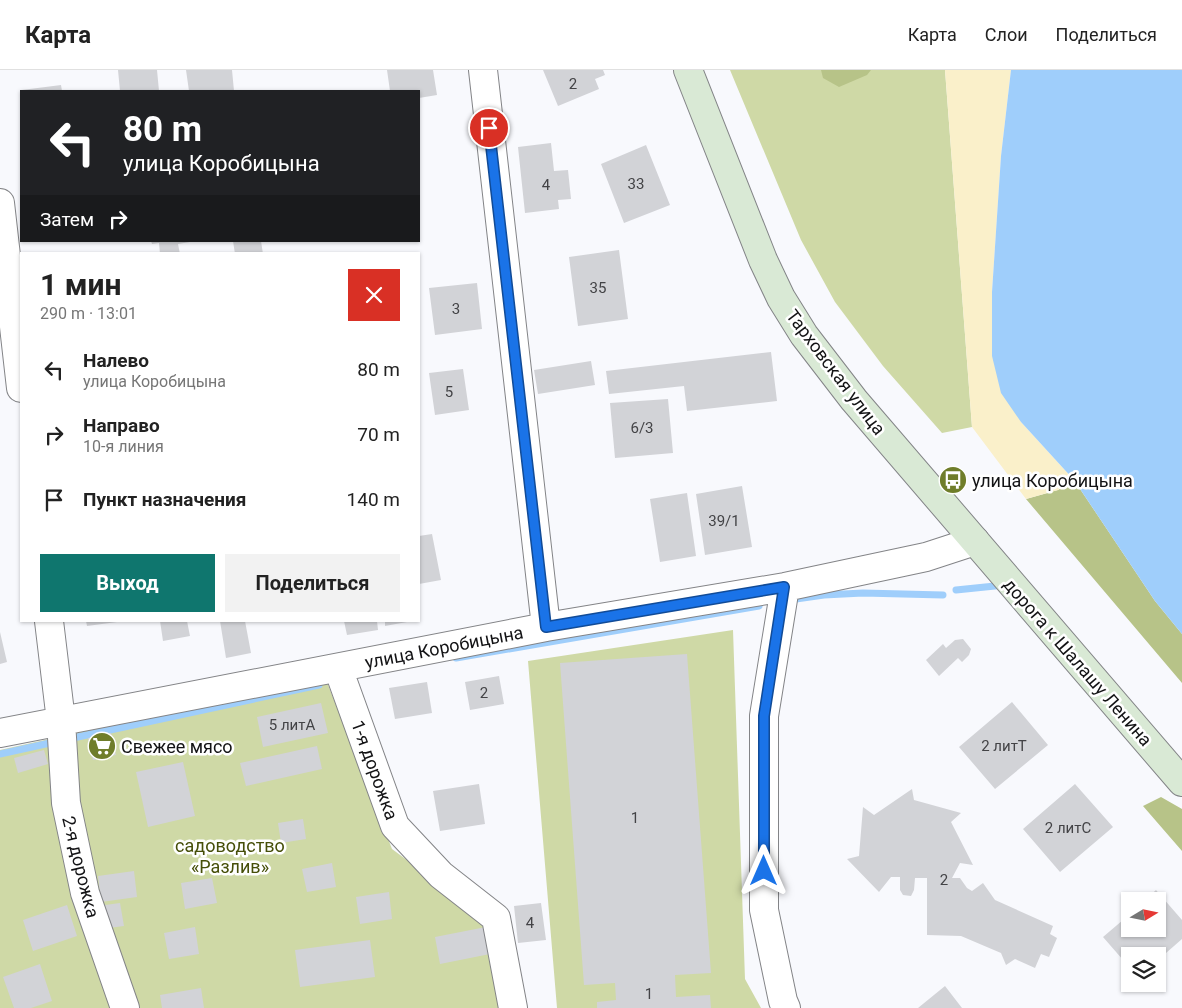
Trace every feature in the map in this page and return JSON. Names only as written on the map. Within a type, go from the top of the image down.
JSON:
[{"type":"street","points":[[483,70],[546,627]]},
{"type":"street","name":"Тарховская улица","points":[[688,70],[763,260],[781,298],[804,335],[854,400],[975,542]]},
{"type":"street","points":[[0,203],[20,379]]},
{"type":"street","name":"улица Коробицына","points":[[0,733],[546,627],[784,587],[926,557],[975,542]]},
{"type":"street","name":"дорога к Шалашу Ленина","points":[[975,542],[1182,782]]},
{"type":"street","points":[[784,587],[764,716],[764,910],[786,1008]]},
{"type":"street","name":"2-я дорожка","points":[[49,622],[61,721],[66,803],[85,892],[125,1008]]},
{"type":"street","name":"1-я дорожка","points":[[338,668],[395,826],[440,875],[496,918],[513,1008]]},
{"type":"green space","points":[[730,70],[945,70],[972,427],[942,433],[883,366],[835,302],[801,240]]},
{"type":"green space","points":[[821,70],[871,70],[867,75],[839,87],[823,78]]},
{"type":"green space","points":[[1074,480],[1155,601],[1182,634],[1182,683],[1026,499],[1058,490]]},
{"type":"green space","points":[[733,630],[745,979],[761,1008],[557,1008],[528,661]]},
{"type":"green space","name":"садоводство «Разлив»","points":[[325,677],[392,849],[493,924],[506,1008],[0,1008],[0,750]]},
{"type":"green space","points":[[1161,797],[1182,809],[1182,851],[1143,806]]},
{"type":"sand","points":[[945,70],[1011,70],[1001,156],[992,292],[1021,422],[1074,480],[1058,490],[1026,499],[972,427]]},
{"type":"water","points":[[1011,70],[1182,70],[1182,634],[1155,601],[1074,480],[1021,422],[1001,393],[992,356],[992,292],[1001,156]]},
{"type":"building","points":[[118,70],[157,70],[159,90],[120,90]]},
{"type":"building","points":[[186,70],[232,70],[234,90],[189,90]]},
{"type":"building","points":[[387,70],[433,70],[437,95],[420,98],[420,90],[390,90]]},
{"type":"building","points":[[543,70],[603,70],[605,75],[595,79],[599,89],[558,106]]},
{"type":"building","points":[[61,85],[62,90],[22,90]]},
{"type":"building","points":[[551,143],[554,171],[568,170],[571,199],[558,200],[559,209],[525,213],[518,147]]},
{"type":"building","points":[[646,145],[670,205],[624,223],[601,164]]},
{"type":"building","points":[[151,242],[190,242],[178,244],[180,252],[160,252],[159,243],[152,244]]},
{"type":"building","points":[[233,242],[261,242],[263,252],[235,252]]},
{"type":"building","points":[[619,250],[628,319],[578,326],[569,257]]},
{"type":"building","points":[[477,283],[482,329],[435,335],[429,288]]},
{"type":"building","points":[[771,352],[777,401],[687,411],[684,386],[609,394],[606,371]]},
{"type":"building","points":[[591,361],[595,385],[538,394],[534,370]]},
{"type":"building","points":[[463,369],[469,410],[435,415],[429,373]]},
{"type":"building","points":[[668,399],[673,453],[615,458],[610,403]]},
{"type":"building","points":[[742,486],[752,547],[705,555],[696,494]]},
{"type":"building","points":[[687,493],[696,556],[660,562],[650,499]]},
{"type":"building","points":[[432,534],[441,580],[420,584],[420,536]]},
{"type":"building","points":[[86,622],[117,622],[87,626]]},
{"type":"building","points":[[160,622],[187,622],[190,636],[163,641]]},
{"type":"building","points":[[220,622],[245,622],[251,653],[226,658]]},
{"type":"building","points":[[344,622],[377,622],[378,630],[347,635]]},
{"type":"building","points":[[385,622],[407,622],[385,626]]},
{"type":"building","points":[[0,632],[7,662],[0,664]]},
{"type":"building","points":[[963,639],[971,649],[969,655],[962,662],[958,658],[939,676],[926,660],[943,644],[946,648],[955,640]]},
{"type":"building","points":[[687,654],[711,973],[675,975],[676,997],[710,995],[711,1008],[597,1008],[597,1002],[616,1000],[615,983],[584,985],[560,663]]},
{"type":"building","points":[[499,676],[504,704],[470,710],[465,682]]},
{"type":"building","points":[[427,682],[432,713],[395,719],[389,688]]},
{"type":"building","points":[[1012,702],[1048,745],[995,789],[959,747]]},
{"type":"building","points":[[321,703],[328,733],[263,747],[257,717]]},
{"type":"building","points":[[111,733],[116,755],[93,760],[88,738]]},
{"type":"building","points":[[317,746],[322,769],[246,786],[240,763]]},
{"type":"building","points":[[44,750],[48,764],[18,773],[14,758]]},
{"type":"building","points":[[183,762],[195,816],[148,827],[136,772]]},
{"type":"building","points":[[479,784],[485,824],[440,831],[433,791]]},
{"type":"building","points":[[1075,784],[1113,827],[1060,872],[1023,829]]},
{"type":"building","points":[[912,789],[914,800],[961,813],[951,822],[973,865],[960,863],[952,878],[960,878],[967,888],[972,891],[983,883],[995,900],[1053,926],[1050,934],[1057,938],[1049,957],[1041,954],[1035,968],[1015,959],[1006,965],[1001,953],[961,936],[927,935],[927,878],[915,878],[914,890],[911,896],[903,895],[900,890],[900,877],[891,877],[879,892],[847,859],[859,856],[863,807],[874,815]]},
{"type":"building","points":[[303,819],[306,839],[281,843],[278,823]]},
{"type":"building","points":[[332,863],[336,887],[307,892],[302,869]]},
{"type":"building","points":[[134,871],[137,897],[101,902],[98,876]]},
{"type":"building","points":[[212,878],[217,903],[185,909],[181,883]]},
{"type":"building","points":[[389,892],[392,919],[360,924],[356,897]]},
{"type":"building","points":[[1166,902],[1182,920],[1182,939],[1166,953],[1166,947],[1121,947],[1121,958],[1103,937],[1121,922],[1121,938],[1166,938]]},
{"type":"building","points":[[120,903],[124,926],[109,928],[105,905]]},
{"type":"building","points":[[541,903],[546,940],[518,943],[514,906]]},
{"type":"building","points":[[67,905],[77,936],[33,951],[23,920]]},
{"type":"building","points":[[491,926],[495,953],[440,964],[435,937]]},
{"type":"building","points":[[195,927],[199,954],[169,959],[164,933]]},
{"type":"building","points":[[370,940],[375,977],[300,987],[295,950]]},
{"type":"building","points":[[40,964],[52,1001],[31,1008],[14,1008],[3,977]]},
{"type":"building","points":[[945,986],[962,1008],[918,1008]]},
{"type":"building","points":[[201,988],[204,1008],[162,1008],[160,995]]},
{"type":"waterway","points":[[956,590],[995,586]]},
{"type":"waterway","points":[[789,600],[824,595],[863,593],[943,595]]},
{"type":"waterway","points":[[456,658],[759,606]]},
{"type":"waterway","points":[[73,738],[319,685]]},
{"type":"waterway","points":[[0,754],[50,743]]},
{"type":"place","name":"улица Коробицына","points":[[953,480]]},
{"type":"place","name":"Свежее мясо","points":[[102,746]]},
{"type":"route","points":[[489,128],[546,627],[784,587],[764,716],[764,871]]}]
